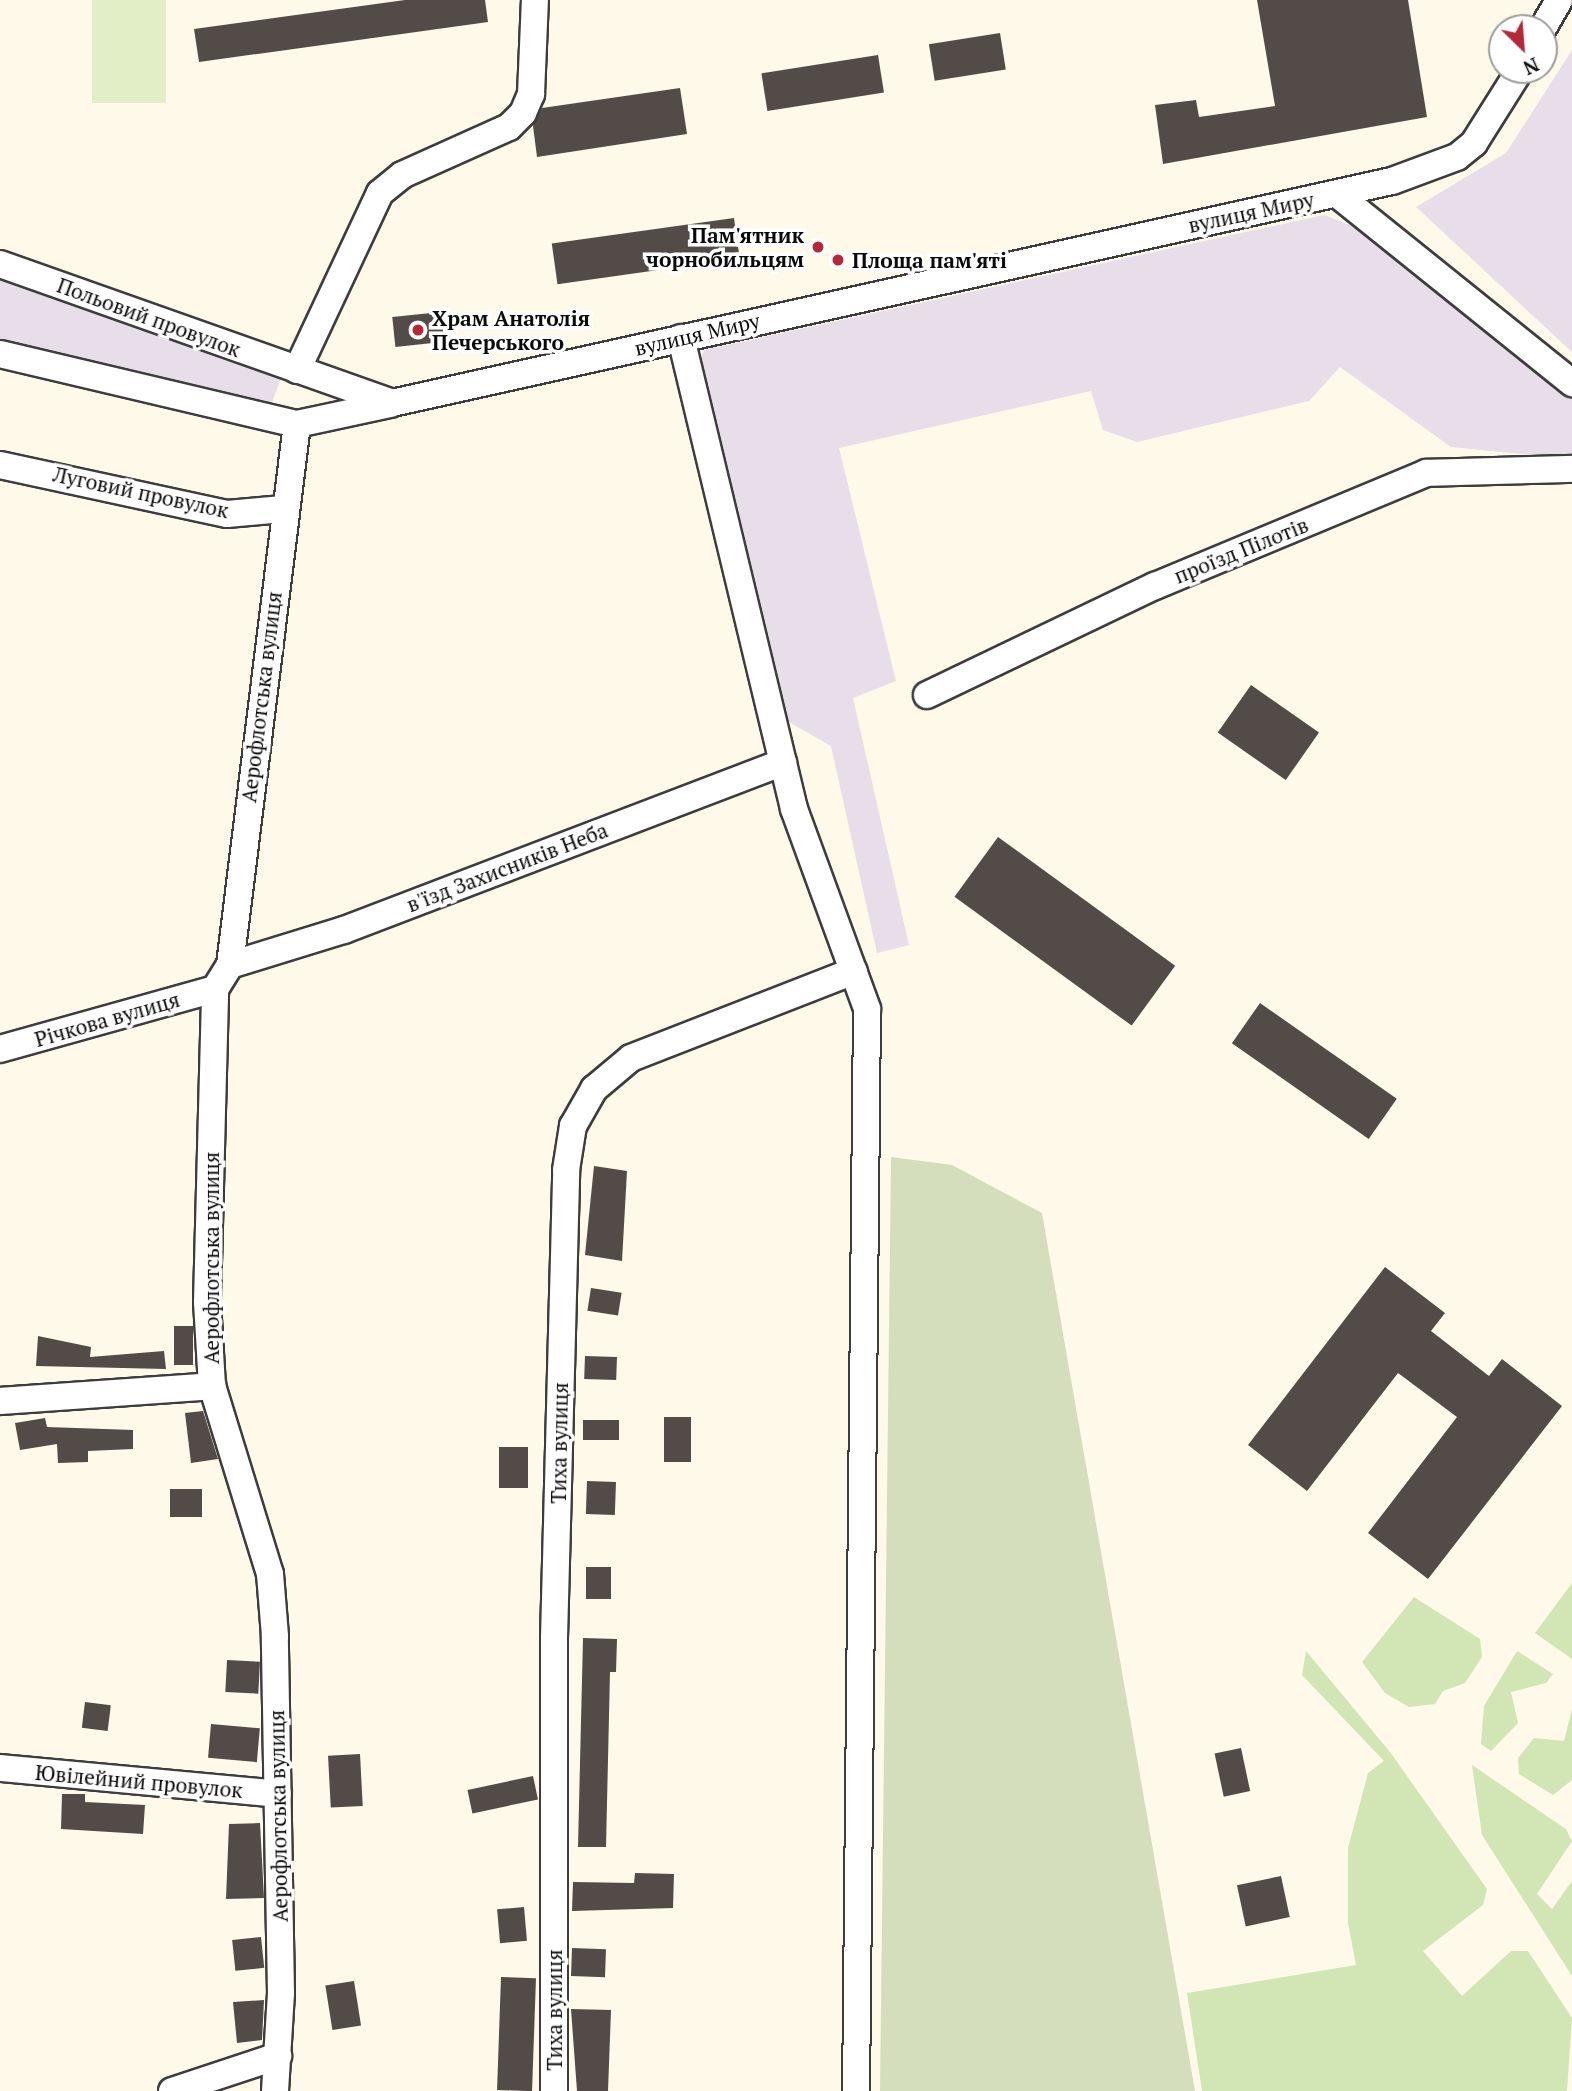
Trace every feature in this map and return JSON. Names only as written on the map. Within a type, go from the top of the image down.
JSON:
[{"type":"street","points":[[391,404],[297,370],[380,193],[402,174],[509,127],[523,113],[531,94],[535,0]]},
{"type":"street","name":"вулиця Миру","points":[[297,424],[1337,194],[1457,157],[1489,127],[1512,84]]},
{"type":"street","points":[[1337,194],[1572,383]]},
{"type":"street","name":"Польовий провулок","points":[[0,264],[297,370]]},
{"type":"street","points":[[681,338],[783,762],[867,1009],[856,2091]]},
{"type":"street","points":[[0,354],[297,424]]},
{"type":"street","name":"Аерофлотська вулиця","points":[[275,2091],[278,2056],[278,1794],[270,1574],[212,1386],[208,1302],[215,989],[230,965],[282,509],[297,424]]},
{"type":"street","name":"Луговий провулок","points":[[0,465],[227,514],[282,509]]},
{"type":"street","name":"проїзд Пілотів","points":[[927,695],[1154,586],[1426,474],[1572,468]]},
{"type":"street","name":"в'їзд Захисників Неба","points":[[230,965],[344,930],[783,762]]},
{"type":"street","name":"Тиха вулиця","points":[[554,2091],[555,1624],[566,1170],[573,1126],[594,1089],[632,1058],[854,971]]},
{"type":"street","name":"Річкова вулиця","points":[[0,1049],[215,989]]},
{"type":"street","points":[[0,1401],[212,1386]]},
{"type":"street","name":"Ювілейний провулок","points":[[0,1768],[278,1794]]},
{"type":"street","points":[[172,2091],[278,2056]]},
{"type":"shaded area","points":[[1572,50],[1572,352],[1416,207],[1506,153],[1550,84],[1558,84],[1558,72]]},
{"type":"shaded area","points":[[1324,215],[1355,227],[1572,398],[1572,459],[1451,447],[1340,367],[1309,401],[1137,442],[1103,430],[1091,391],[839,448],[896,681],[853,698],[909,945],[877,953],[831,746],[782,718],[697,369],[704,350]]},
{"type":"shaded area","points":[[0,277],[282,375],[270,408],[0,340]]},
{"type":"green space","points":[[92,0],[166,0],[166,103],[92,103]]},
{"type":"green space","points":[[891,1157],[952,1165],[1042,1213],[1195,2091],[880,2091]]},
{"type":"green space","points":[[1572,1583],[1572,1659],[1535,1633]]},
{"type":"green space","points":[[1414,1597],[1480,1639],[1482,1657],[1465,1683],[1443,1691],[1435,1704],[1409,1707],[1385,1693],[1362,1662]]},
{"type":"green space","points":[[1306,1651],[1390,1752],[1487,1889],[1483,1905],[1423,1951],[1462,1996],[1511,1951],[1528,1951],[1572,2018],[1567,2091],[1202,2091],[1187,1993],[1356,1965],[1348,1923],[1348,1848],[1368,1773],[1384,1761],[1302,1675]]},
{"type":"green space","points":[[1517,1651],[1553,1674],[1546,1683],[1511,1692],[1518,1723],[1491,1751],[1481,1744],[1484,1706]]},
{"type":"green space","points":[[1572,1709],[1572,1780],[1553,1795],[1519,1774],[1518,1758],[1534,1738],[1564,1741]]},
{"type":"green space","points":[[1472,1765],[1566,1829],[1572,1841],[1537,1894],[1552,1909],[1572,1881],[1572,1976],[1482,1835]]},
{"type":"building","points":[[405,0],[485,0],[488,22],[199,62],[194,29]]},
{"type":"building","points":[[1257,0],[1408,0],[1427,117],[1163,164],[1155,105],[1196,100],[1199,117],[1275,106]]},
{"type":"building","points":[[1000,33],[1006,70],[935,81],[929,44]]},
{"type":"building","points":[[878,55],[884,93],[767,111],[761,73]]},
{"type":"building","points":[[680,88],[687,134],[537,157],[533,126],[542,108]]},
{"type":"building","points":[[734,218],[740,259],[557,284],[552,244]]},
{"type":"building","name":"Храм Анатолія Печерського","points":[[441,312],[444,342],[395,347],[392,317]]},
{"type":"building","points":[[1251,685],[1319,733],[1286,780],[1218,733]]},
{"type":"building","points":[[998,837],[1175,966],[1132,1026],[955,897]]},
{"type":"building","points":[[1260,1003],[1397,1099],[1369,1139],[1232,1043]]},
{"type":"building","points":[[594,1166],[627,1171],[622,1261],[585,1255]]},
{"type":"building","points":[[1385,1267],[1445,1313],[1431,1331],[1489,1376],[1502,1359],[1562,1406],[1428,1579],[1368,1533],[1457,1417],[1398,1373],[1307,1491],[1248,1445]]},
{"type":"building","points":[[591,1288],[622,1293],[618,1316],[587,1311]]},
{"type":"building","points":[[174,1326],[193,1326],[193,1365],[174,1365]]},
{"type":"building","points":[[38,1336],[91,1347],[90,1357],[164,1351],[166,1369],[36,1366]]},
{"type":"building","points":[[585,1356],[617,1357],[616,1380],[584,1379]]},
{"type":"building","points":[[203,1411],[218,1459],[191,1463],[185,1413]]},
{"type":"building","points":[[664,1417],[691,1417],[691,1462],[664,1462]]},
{"type":"building","points":[[45,1418],[47,1427],[133,1430],[133,1449],[88,1451],[88,1462],[58,1463],[57,1444],[20,1450],[15,1423]]},
{"type":"building","points":[[583,1420],[619,1420],[619,1440],[583,1440]]},
{"type":"building","points":[[499,1447],[528,1447],[528,1488],[499,1488]]},
{"type":"building","points":[[587,1481],[616,1482],[615,1515],[586,1514]]},
{"type":"building","points":[[170,1489],[202,1489],[202,1517],[170,1517]]},
{"type":"building","points":[[586,1567],[611,1567],[611,1599],[586,1599]]},
{"type":"building","points":[[583,1638],[617,1639],[616,1672],[610,1672],[606,1847],[578,1847]]},
{"type":"building","points":[[227,1660],[260,1662],[258,1694],[225,1692]]},
{"type":"building","points":[[85,1702],[111,1705],[108,1731],[82,1728]]},
{"type":"building","points":[[211,1724],[260,1728],[257,1762],[208,1758]]},
{"type":"building","points":[[1241,1748],[1250,1791],[1224,1797],[1215,1754]]},
{"type":"building","points":[[360,1754],[363,1806],[331,1808],[328,1756]]},
{"type":"building","points":[[533,1776],[538,1799],[472,1813],[467,1790]]},
{"type":"building","points":[[62,1794],[85,1794],[85,1802],[145,1805],[143,1834],[61,1829]]},
{"type":"building","points":[[260,1823],[264,1898],[226,1899],[229,1824]]},
{"type":"building","points":[[635,1873],[674,1874],[673,1908],[572,1911],[573,1882],[634,1883]]},
{"type":"building","points":[[1281,1876],[1290,1917],[1246,1926],[1237,1885]]},
{"type":"building","points":[[524,1907],[527,1941],[500,1943],[497,1909]]},
{"type":"building","points":[[261,1937],[264,1968],[235,1971],[232,1940]]},
{"type":"building","points":[[572,1948],[606,1949],[605,1977],[571,1976]]},
{"type":"building","points":[[501,1977],[536,1978],[532,2091],[497,2090]]},
{"type":"building","points":[[354,1981],[361,2025],[332,2030],[325,1986]]},
{"type":"building","points":[[264,2000],[262,2040],[237,2043],[233,2002]]},
{"type":"building","points":[[571,2009],[611,2010],[608,2091],[577,2091]]},
{"type":"place","name":"Пам'ятник чорнобильцям","points":[[818,247]]},
{"type":"place","name":"Площа пам'яті","points":[[838,260]]},
{"type":"place","name":"Храм Анатолія Печерського","points":[[418,330]]}]
